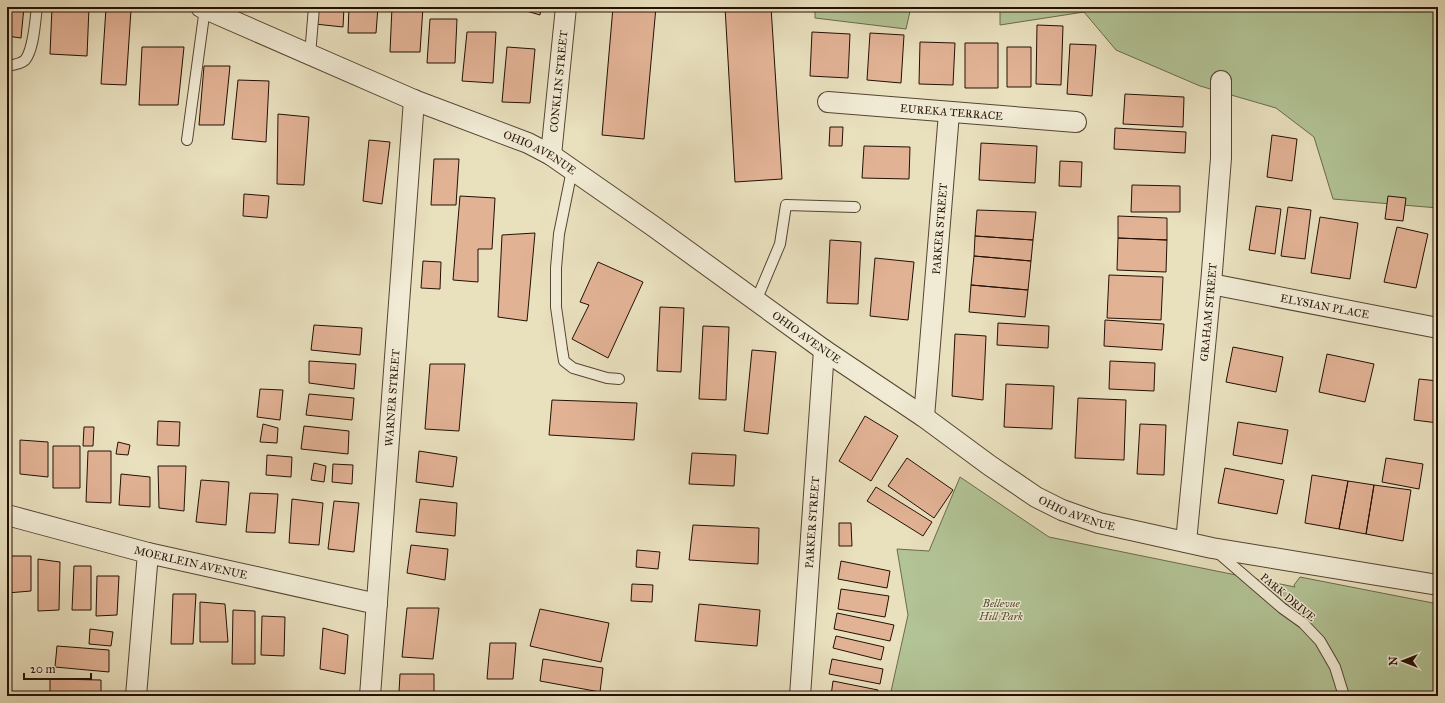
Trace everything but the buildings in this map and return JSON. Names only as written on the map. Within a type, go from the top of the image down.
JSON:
[{"type":"street","name":"CONKLIN STREET","points":[[551,155],[566,7]]},
{"type":"street","name":"OHIO AVENUE","points":[[203,8],[414,100],[528,143],[551,155],[824,350],[924,417],[975,455],[1036,497],[1062,510],[1099,523],[1212,548],[1438,585]]},
{"type":"street","name":"GRAHAM STREET","points":[[1186,542],[1211,284],[1220,158],[1221,81]]},
{"type":"street","name":"WARNER STREET","points":[[370,696],[414,100]]},
{"type":"street","name":"EUREKA TERRACE","points":[[828,102],[949,113],[1076,122]]},
{"type":"street","name":"PARKER STREET","points":[[924,417],[949,113]]},
{"type":"street","name":"ELYSIAN PLACE","points":[[1211,284],[1438,328]]},
{"type":"street","name":"PARKER STREET","points":[[800,696],[824,350]]},
{"type":"street","name":"MOERLEIN AVENUE","points":[[7,515],[148,553],[377,604]]},
{"type":"street","points":[[136,696],[148,553]]},
{"type":"lane","points":[[7,66],[19,64],[25,60],[31,46],[37,7]]},
{"type":"lane","points":[[310,55],[314,7]]},
{"type":"lane","points":[[187,140],[203,8]]},
{"type":"lane","points":[[572,170],[558,234],[556,268],[556,307],[564,360],[573,368],[607,378],[620,379]]},
{"type":"lane","points":[[756,301],[780,244],[786,205],[855,207]]},
{"type":"lane","name":"PARK DRIVE","points":[[1212,548],[1282,608],[1303,623],[1316,637],[1335,667],[1344,696]]},
{"type":"green space","points":[[815,7],[911,7],[906,29],[815,18]]},
{"type":"green space","points":[[1000,7],[1438,7],[1438,208],[1333,199],[1314,137],[1276,108],[1200,86],[1116,50],[1084,12],[1000,25]]},
{"type":"green space","name":"Bellevue Hill Park","points":[[960,477],[1049,537],[1295,587],[1294,585],[1300,577],[1438,604],[1438,696],[890,696],[908,615],[897,549],[929,551]]}]
